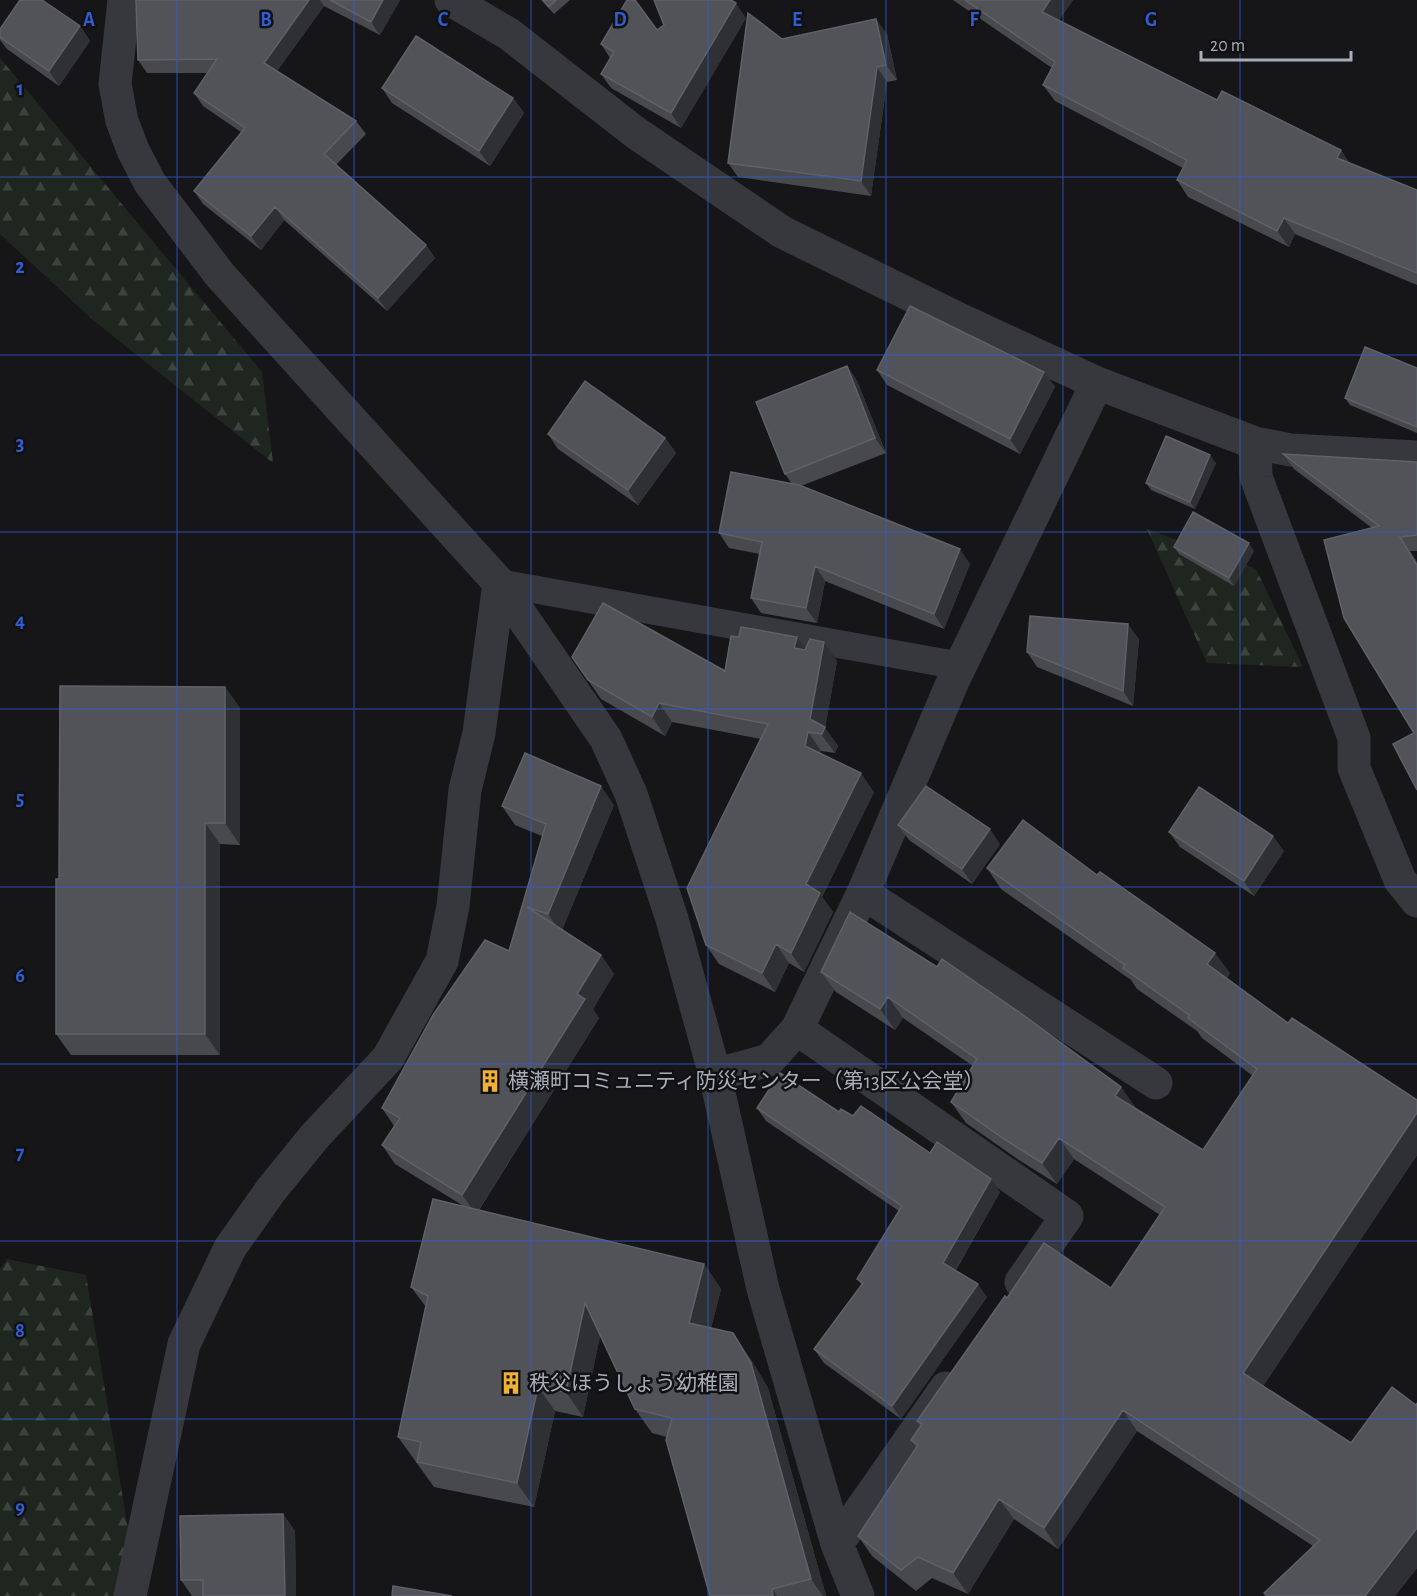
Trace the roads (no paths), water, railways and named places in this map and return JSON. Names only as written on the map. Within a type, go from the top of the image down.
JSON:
[{"type":"street","points":[[124,0],[115,84],[122,121],[133,150],[150,183],[220,275],[499,582],[606,739],[631,794],[672,919],[715,1075],[763,1289],[837,1544],[858,1596]]},
{"type":"street","points":[[451,0],[509,34],[636,133],[782,232],[957,318],[1097,383],[1255,443],[1291,450],[1417,457]]},
{"type":"street","points":[[715,1075],[769,1060],[797,1029],[863,893],[961,666],[1097,383]]},
{"type":"street","points":[[1255,443],[1256,477],[1354,738],[1354,768],[1400,880],[1417,901]]},
{"type":"street","points":[[129,1596],[184,1344],[225,1258],[271,1190],[315,1136],[388,1058],[442,961],[453,906],[465,790],[479,733],[499,582]]},
{"type":"street","points":[[863,893],[1156,1083]]},
{"type":"street","points":[[797,1029],[1067,1216],[1006,1303]]},
{"type":"street","points":[[837,1544],[966,1361]]},
{"type":"lane","points":[[499,582],[961,666]]},
{"type":"place","name":"横瀬町コミュニティ防災センター（第13区公会堂）","points":[[490,1081]]},
{"type":"place","name":"秩父ほうしょう幼稚園","points":[[511,1383]]}]
